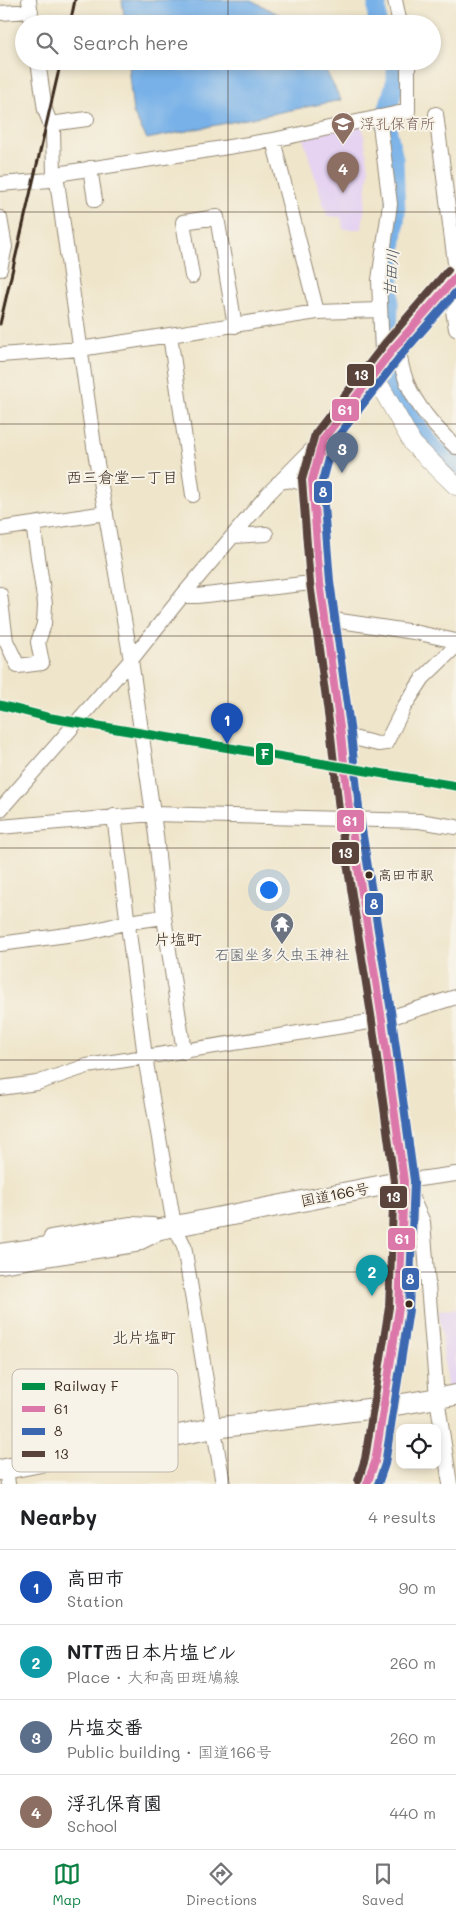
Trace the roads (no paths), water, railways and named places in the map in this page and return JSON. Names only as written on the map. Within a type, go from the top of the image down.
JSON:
[{"type":"highway","points":[[404,1181],[382,1020],[350,818],[327,619],[320,582],[312,480],[323,439],[388,357],[454,285]]},
{"type":"highway","name":"国道166号","points":[[0,1254],[130,1235],[404,1181]]},
{"type":"highway","points":[[178,1436],[214,1428],[384,1408],[447,1397]]},
{"type":"main road","points":[[388,357],[413,444],[456,486]]},
{"type":"main road","points":[[367,1484],[374,1462],[384,1408],[399,1308],[404,1181]]},
{"type":"street","points":[[395,0],[398,15]]},
{"type":"street","points":[[0,13],[31,12]]},
{"type":"street","points":[[39,70],[45,110],[53,130],[54,175],[57,182],[94,446],[131,660],[153,814],[164,916],[184,1052]]},
{"type":"street","points":[[0,184],[50,180],[54,175],[90,168],[273,140],[408,111],[408,70]]},
{"type":"street","points":[[436,114],[454,285],[456,329]]},
{"type":"street","points":[[379,117],[390,204],[379,280],[382,352],[403,372],[414,396],[438,430],[456,448]]},
{"type":"street","points":[[50,124],[87,119]]},
{"type":"street","points":[[273,140],[317,312]]},
{"type":"street","points":[[90,168],[95,200]]},
{"type":"street","points":[[192,276],[183,222],[217,217],[235,326]]},
{"type":"street","points":[[0,218],[5,247],[0,269]]},
{"type":"street","points":[[0,355],[80,348],[170,336],[317,312],[380,310]]},
{"type":"street","points":[[170,336],[193,495]]},
{"type":"street","points":[[0,810],[131,660],[182,596],[278,483],[323,439]]},
{"type":"street","points":[[278,483],[290,480],[300,482],[309,489],[314,505]]},
{"type":"street","points":[[0,529],[106,513]]},
{"type":"street","points":[[0,594],[6,641],[18,666],[42,663],[38,642],[44,624],[45,604],[33,524]]},
{"type":"street","points":[[233,536],[266,534]]},
{"type":"street","points":[[182,596],[197,596],[320,582]]},
{"type":"street","points":[[327,619],[414,632],[456,641]]},
{"type":"street","points":[[341,735],[378,744],[386,743],[404,707],[423,678],[456,646]]},
{"type":"street","points":[[0,827],[153,814],[419,821],[456,828]]},
{"type":"street","points":[[114,816],[145,1056],[174,1225],[184,1246],[224,1484]]},
{"type":"street","points":[[0,944],[89,932],[128,922],[164,916]]},
{"type":"street","points":[[0,1088],[37,1083],[87,1066],[382,1020],[456,997]]},
{"type":"street","points":[[450,1484],[447,1397],[423,1222],[404,1181],[456,1174]]},
{"type":"street","points":[[0,1245],[131,1224],[174,1225]]},
{"type":"street","points":[[0,1266],[135,1246],[174,1225]]},
{"type":"water","points":[[122,0],[251,0],[280,15],[124,15]]},
{"type":"water","points":[[129,70],[326,70],[341,100],[147,139],[133,113]]},
{"type":"waterway","name":"甘田川","points":[[377,0],[377,15]]},
{"type":"waterway","name":"甘田川","points":[[396,70],[396,80],[385,119],[394,159],[396,212],[390,268],[388,342],[391,379],[407,411],[433,448],[456,465]]},
{"type":"railway","points":[[72,15],[75,0]]},
{"type":"railway","points":[[0,324],[59,70]]},
{"type":"rail line","name":"F","points":[[0,705],[51,718],[456,786]]},
{"type":"place","name":"浮孔保育所","points":[[343,145]]},
{"type":"place","name":"浮孔保育園","points":[[343,193]]},
{"type":"place","name":"片塩交番","points":[[342,473]]},
{"type":"place","name":"高田市","points":[[227,744]]},
{"type":"place","name":"高田市駅","points":[[369,875]]},
{"type":"place","name":"石園坐多久虫玉神社","points":[[282,945]]},
{"type":"place","name":"NTT西日本片塩ビル","points":[[372,1296]]},
{"type":"district","name":"西三倉堂一丁目","points":[[122,477]]},
{"type":"district","name":"片塩町","points":[[178,939]]},
{"type":"district","name":"北片塩町","points":[[144,1337]]}]
